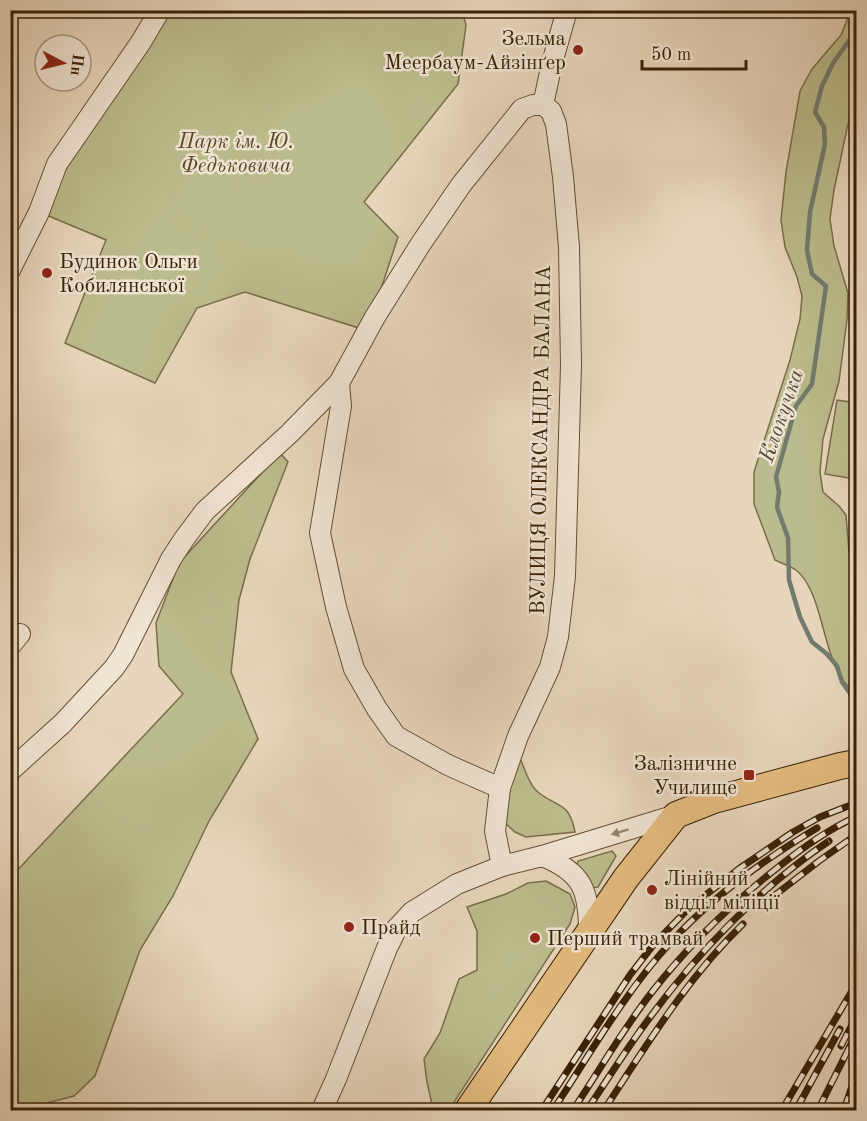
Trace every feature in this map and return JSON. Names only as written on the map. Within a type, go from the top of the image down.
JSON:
[{"type":"main road","points":[[468,1110],[617,892],[652,843],[676,815],[714,800],[856,763]]},
{"type":"street","points":[[10,270],[39,212],[57,164],[141,42],[160,10]]},
{"type":"street","points":[[10,771],[63,723],[114,668],[123,656],[171,560],[184,539],[206,511],[290,433],[339,383],[394,285],[461,185],[522,109],[533,105],[543,105],[567,10]]},
{"type":"street","name":"ВУЛИЦЯ ОЛЕКСАНДРА БАЛАНА","points":[[502,866],[495,831],[500,788],[518,736],[550,667],[558,637],[565,576],[571,365],[569,247],[556,124],[551,111],[543,105]]},
{"type":"street","points":[[339,383],[341,406],[320,533],[336,607],[354,669],[396,736],[448,765],[500,788]]},
{"type":"street","points":[[322,1110],[397,928],[412,912],[458,884],[502,866],[676,815]]},
{"type":"street","points":[[542,856],[568,869],[579,881],[586,893],[589,906],[589,932]]},
{"type":"street","points":[[586,893],[604,897],[617,892]]},
{"type":"green space","points":[[851,10],[856,11],[856,103],[848,124],[830,219],[834,246],[848,293],[847,320],[839,381],[823,439],[820,472],[823,492],[846,515],[851,576],[856,597],[856,693],[845,683],[836,668],[814,597],[806,582],[796,570],[775,560],[754,504],[754,472],[790,360],[800,319],[802,296],[785,247],[781,220],[786,172],[800,91],[812,69],[841,35]]},
{"type":"green space","name":"Парк ім. Ю. Федьковича","points":[[165,11],[462,11],[466,25],[458,84],[364,202],[398,237],[376,304],[362,329],[245,292],[197,308],[155,383],[65,343],[106,240],[44,214],[61,168]]},
{"type":"green space","points":[[837,400],[856,403],[855,479],[825,474]]},
{"type":"green space","points":[[280,453],[288,462],[250,559],[239,600],[231,672],[258,739],[209,821],[173,896],[140,950],[95,1076],[74,1096],[20,1110],[10,1110],[10,878],[183,694],[159,666],[156,623],[179,563]]},
{"type":"green space","points":[[519,756],[532,786],[566,810],[573,822],[575,832],[526,837],[515,832],[506,824],[502,814]]},
{"type":"green space","points":[[612,851],[616,856],[598,887],[591,888],[576,867],[578,861]]},
{"type":"green space","points":[[546,881],[570,894],[575,907],[570,924],[449,1110],[433,1109],[424,1059],[440,1033],[459,979],[477,970],[477,931],[467,907],[506,894],[528,883]]},
{"type":"waterway","name":"Клокучка","points":[[856,31],[833,63],[822,86],[815,112],[824,127],[825,144],[810,212],[807,250],[812,274],[826,286],[812,384],[796,406],[776,477],[779,492],[777,507],[788,538],[789,580],[800,617],[812,642],[837,666],[842,682],[856,702]]},
{"type":"railway","points":[[542,1110],[630,975],[654,944],[689,908],[740,868],[793,832],[820,817],[856,803]]},
{"type":"railway","points":[[573,1110],[641,1006],[694,943],[740,899],[782,864],[823,835],[856,817]]},
{"type":"railway","points":[[553,1110],[623,1002],[671,942],[722,894],[817,828]]},
{"type":"railway","points":[[770,899],[856,835]]},
{"type":"railway","points":[[587,1110],[643,1027],[710,944],[780,878],[829,841]]},
{"type":"railway","points":[[604,1110],[685,990],[743,924]]},
{"type":"railway","points":[[782,1110],[856,984]]},
{"type":"railway","points":[[841,1046],[856,1017]]},
{"type":"railway","points":[[796,1110],[840,1029]]},
{"type":"railway","points":[[818,1110],[854,1038]]},
{"type":"railway","points":[[844,1110],[856,1074]]},
{"type":"place","name":"Зельма Меербаум-Айзінґер","points":[[578,50]]},
{"type":"place","name":"Будинок Ольги Кобилянської","points":[[47,273]]},
{"type":"place","name":"Залізничне Училище","points":[[749,775]]},
{"type":"place","name":"Лінійний відділ міліції","points":[[652,890]]},
{"type":"place","name":"Прайд","points":[[349,927]]},
{"type":"place","name":"Перший трамвай","points":[[535,938]]}]
